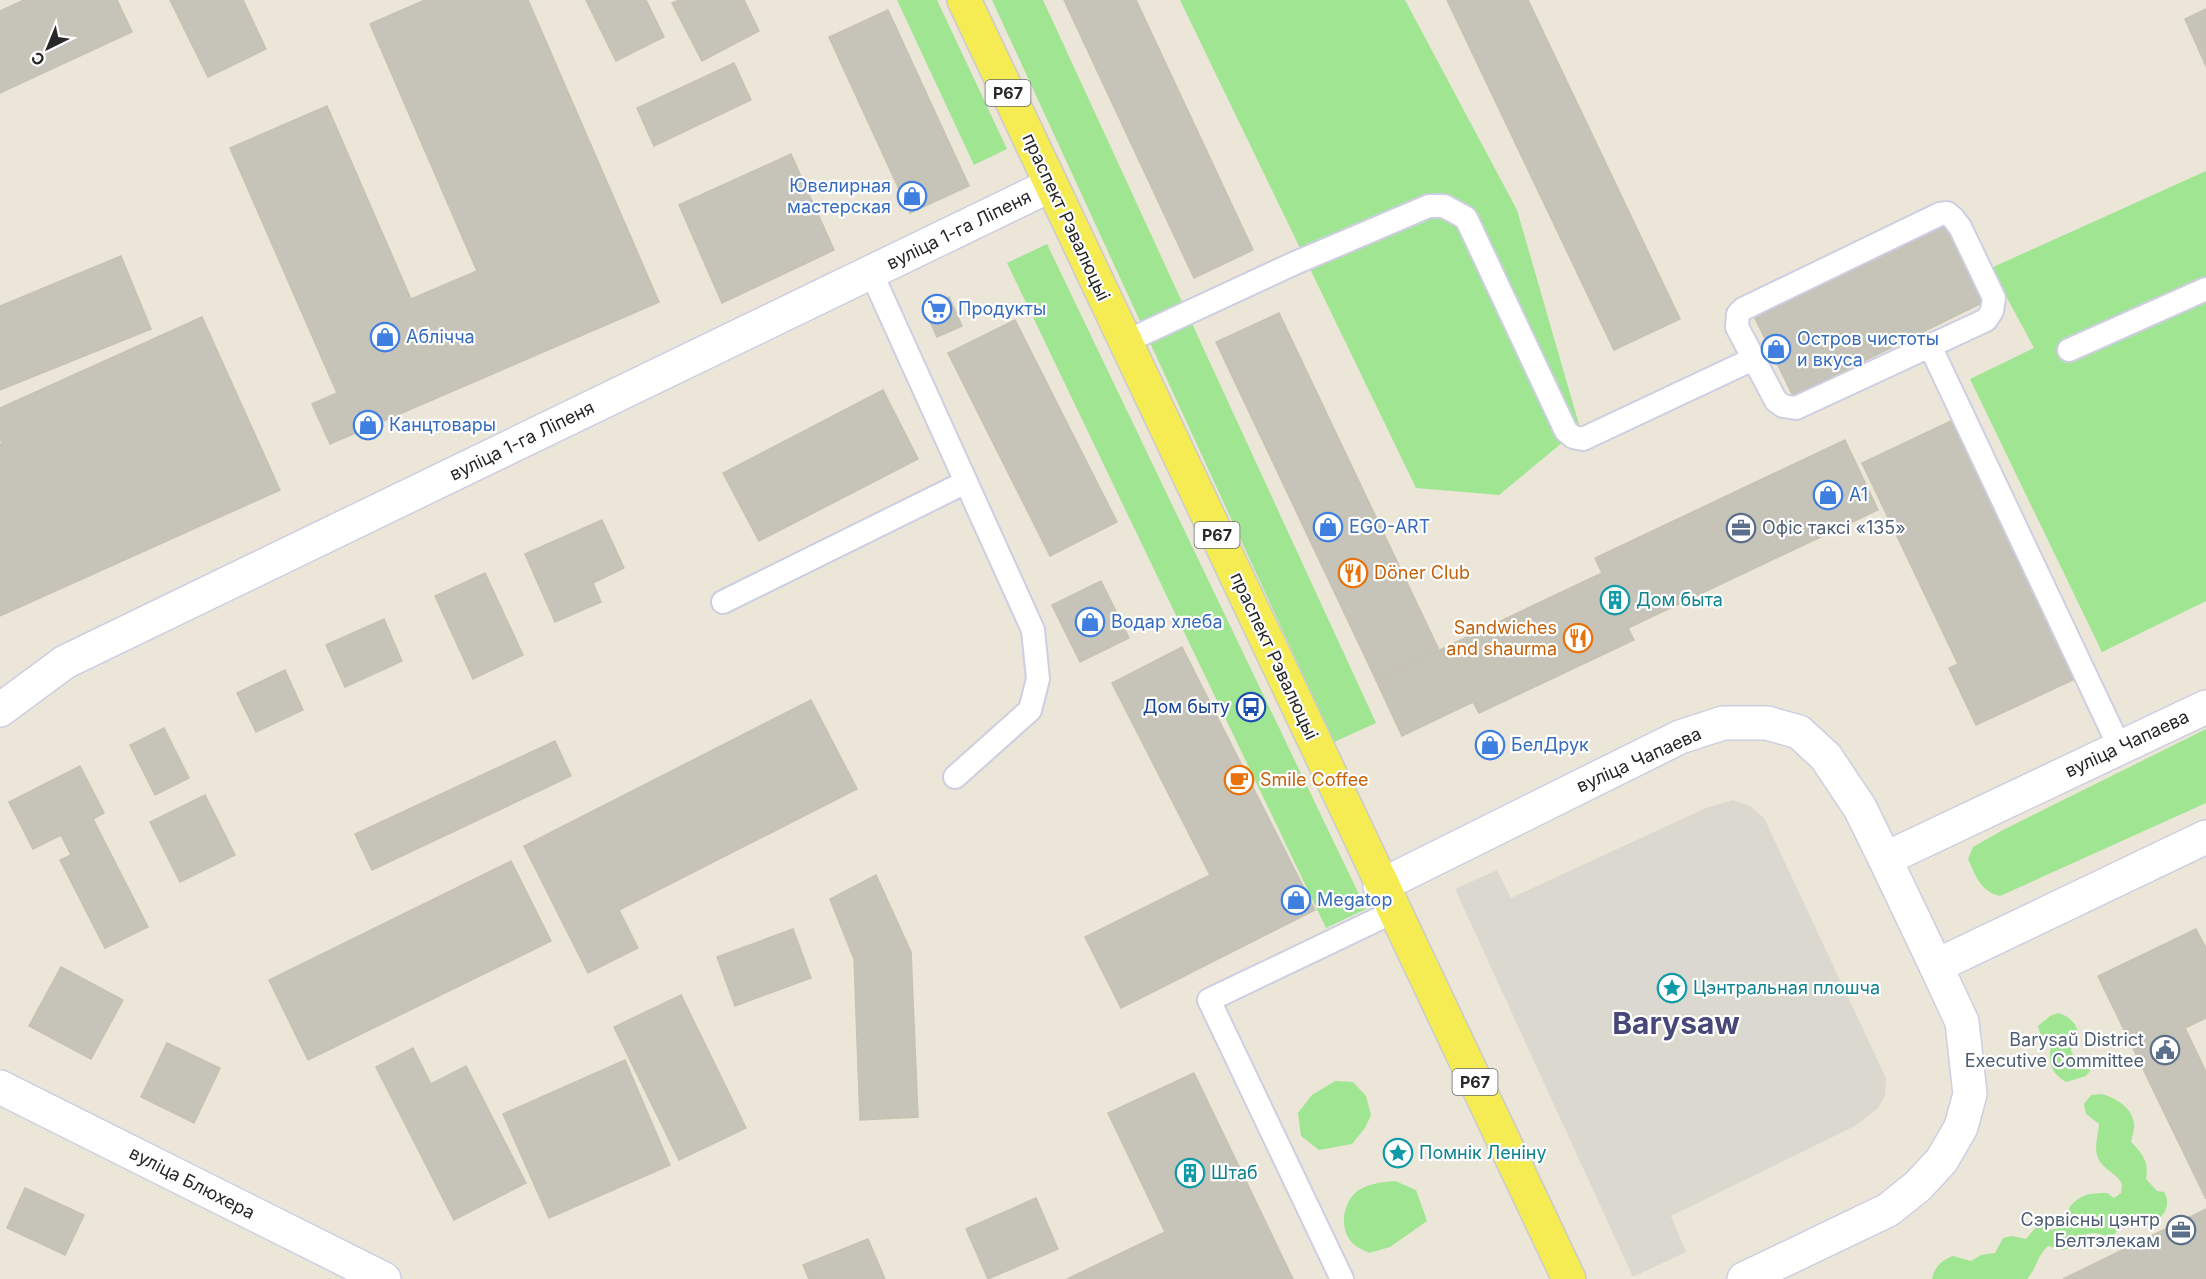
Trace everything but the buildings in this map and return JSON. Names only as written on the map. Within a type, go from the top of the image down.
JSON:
[{"type":"main road","name":"праспект Рэвалюцыі","points":[[964,0],[1387,899],[1569,1279]]},
{"type":"main road","name":"вуліца 1-га Ліпеня","points":[[0,710],[65,662],[1051,185]]},
{"type":"main road","name":"вуліца Чапаева","points":[[1885,859],[2206,707]]},
{"type":"main road","name":"вуліца Чапаева","points":[[1387,899],[1680,737],[1723,723],[1767,723],[1798,732],[1826,757],[1860,808],[1962,1022],[1970,1094],[1961,1127],[1942,1160],[1918,1186],[1888,1210],[1744,1279]]},
{"type":"main road","points":[[1936,966],[2206,837]]},
{"type":"main road","name":"вуліца Блюхера","points":[[0,1087],[384,1279]]},
{"type":"lane","points":[[1125,342],[1295,262],[1430,206],[1444,206],[1466,218],[1566,431],[1573,437],[1583,439],[1753,359]]},
{"type":"lane","points":[[1947,213],[1960,227],[1994,297],[1992,311],[1986,320],[1796,408],[1783,406],[1776,401],[1753,359],[1737,327],[1738,314],[1743,309],[1940,214],[1947,213]]},
{"type":"lane","points":[[871,272],[1033,630],[1038,678],[1030,710],[955,777]]},
{"type":"lane","points":[[2069,350],[2206,289]]},
{"type":"lane","points":[[1930,346],[2120,748]]},
{"type":"lane","points":[[723,602],[966,482]]},
{"type":"lane","points":[[1342,1279],[1209,1000],[1387,899]]},
{"type":"green space","points":[[897,0],[937,0],[1007,149],[974,165]]},
{"type":"green space","points":[[992,0],[1043,0],[1376,723],[1334,742]]},
{"type":"green space","points":[[1180,0],[1405,0],[1517,210],[1580,428],[1499,495],[1416,488]]},
{"type":"green space","points":[[2206,171],[2206,601],[2102,652],[1970,379],[2034,348],[1991,268]]},
{"type":"green space","points":[[1047,244],[1366,909],[1326,928],[1007,263]]},
{"type":"green space","points":[[2206,729],[2206,803],[2000,896],[1988,891],[1979,882],[1968,859],[1973,847]]},
{"type":"green space","points":[[2058,1013],[2066,1016],[2075,1024],[2079,1036],[2072,1041],[2071,1051],[2074,1056],[2085,1060],[2090,1071],[2086,1076],[2066,1082],[2057,1075],[2052,1067],[2051,1045],[2040,1033],[2038,1026],[2050,1016]]},
{"type":"green space","points":[[1335,1081],[1353,1082],[1366,1096],[1371,1115],[1365,1128],[1352,1144],[1319,1150],[1301,1136],[1298,1113],[1312,1095]]},
{"type":"green space","points":[[2102,1094],[2122,1104],[2130,1112],[2134,1123],[2131,1142],[2144,1159],[2147,1168],[2146,1179],[2157,1191],[2164,1192],[2167,1207],[2163,1214],[2151,1223],[2121,1222],[2112,1237],[2094,1233],[2087,1234],[2082,1242],[2064,1250],[2048,1246],[2027,1279],[1932,1279],[1939,1264],[1953,1256],[1971,1261],[1981,1255],[1995,1253],[2003,1238],[2012,1236],[2026,1239],[2036,1227],[2045,1226],[2051,1230],[2062,1227],[2070,1219],[2069,1208],[2081,1197],[2107,1193],[2114,1198],[2121,1193],[2120,1180],[2098,1159],[2096,1144],[2099,1124],[2086,1114],[2084,1104],[2091,1095]]},
{"type":"green space","points":[[1395,1181],[1416,1190],[1427,1221],[1390,1247],[1369,1253],[1351,1242],[1347,1234],[1344,1216],[1348,1203],[1355,1193],[1364,1187]]},
{"type":"shaded area","name":"Цэнтральная плошча","points":[[1733,800],[1750,806],[1764,818],[1886,1078],[1885,1096],[1878,1108],[1855,1126],[1671,1216],[1686,1252],[1633,1277],[1455,889],[1497,870],[1511,898],[1706,808]]},
{"type":"place","name":"Ювелирная мастерская","points":[[912,196]]},
{"type":"place","name":"Продукты","points":[[937,309]]},
{"type":"place","name":"Аблічча","points":[[385,337]]},
{"type":"place","name":"Остров чистоты и вкуса","points":[[1776,349]]},
{"type":"place","name":"Канцтовары","points":[[368,425]]},
{"type":"place","name":"A1","points":[[1828,495]]},
{"type":"place","name":"EGO-ART","points":[[1328,527]]},
{"type":"place","name":"Офіс таксі «135»","points":[[1741,528]]},
{"type":"place","name":"Döner Club","points":[[1353,573]]},
{"type":"place","name":"Дом быта","points":[[1615,600]]},
{"type":"place","name":"Водар хлеба","points":[[1090,622]]},
{"type":"place","name":"Sandwiches and shaurma","points":[[1578,638]]},
{"type":"place","name":"Дом быту","points":[[1251,707]]},
{"type":"place","name":"БелДрук","points":[[1490,745]]},
{"type":"place","name":"Smile Coffee","points":[[1239,780]]},
{"type":"place","name":"Megatop","points":[[1296,900]]},
{"type":"place","name":"Цэнтральная плошча","points":[[1672,988]]},
{"type":"place","name":"Barysaŭ District Executive Committee","points":[[2165,1050]]},
{"type":"place","name":"Помнік Леніну","points":[[1398,1153]]},
{"type":"place","name":"Штаб","points":[[1190,1173]]},
{"type":"place","name":"Сэрвісны цэнтр Белтэлекам","points":[[2181,1230]]},
{"type":"district","name":"Barysaw","points":[[1676,1024]]}]
